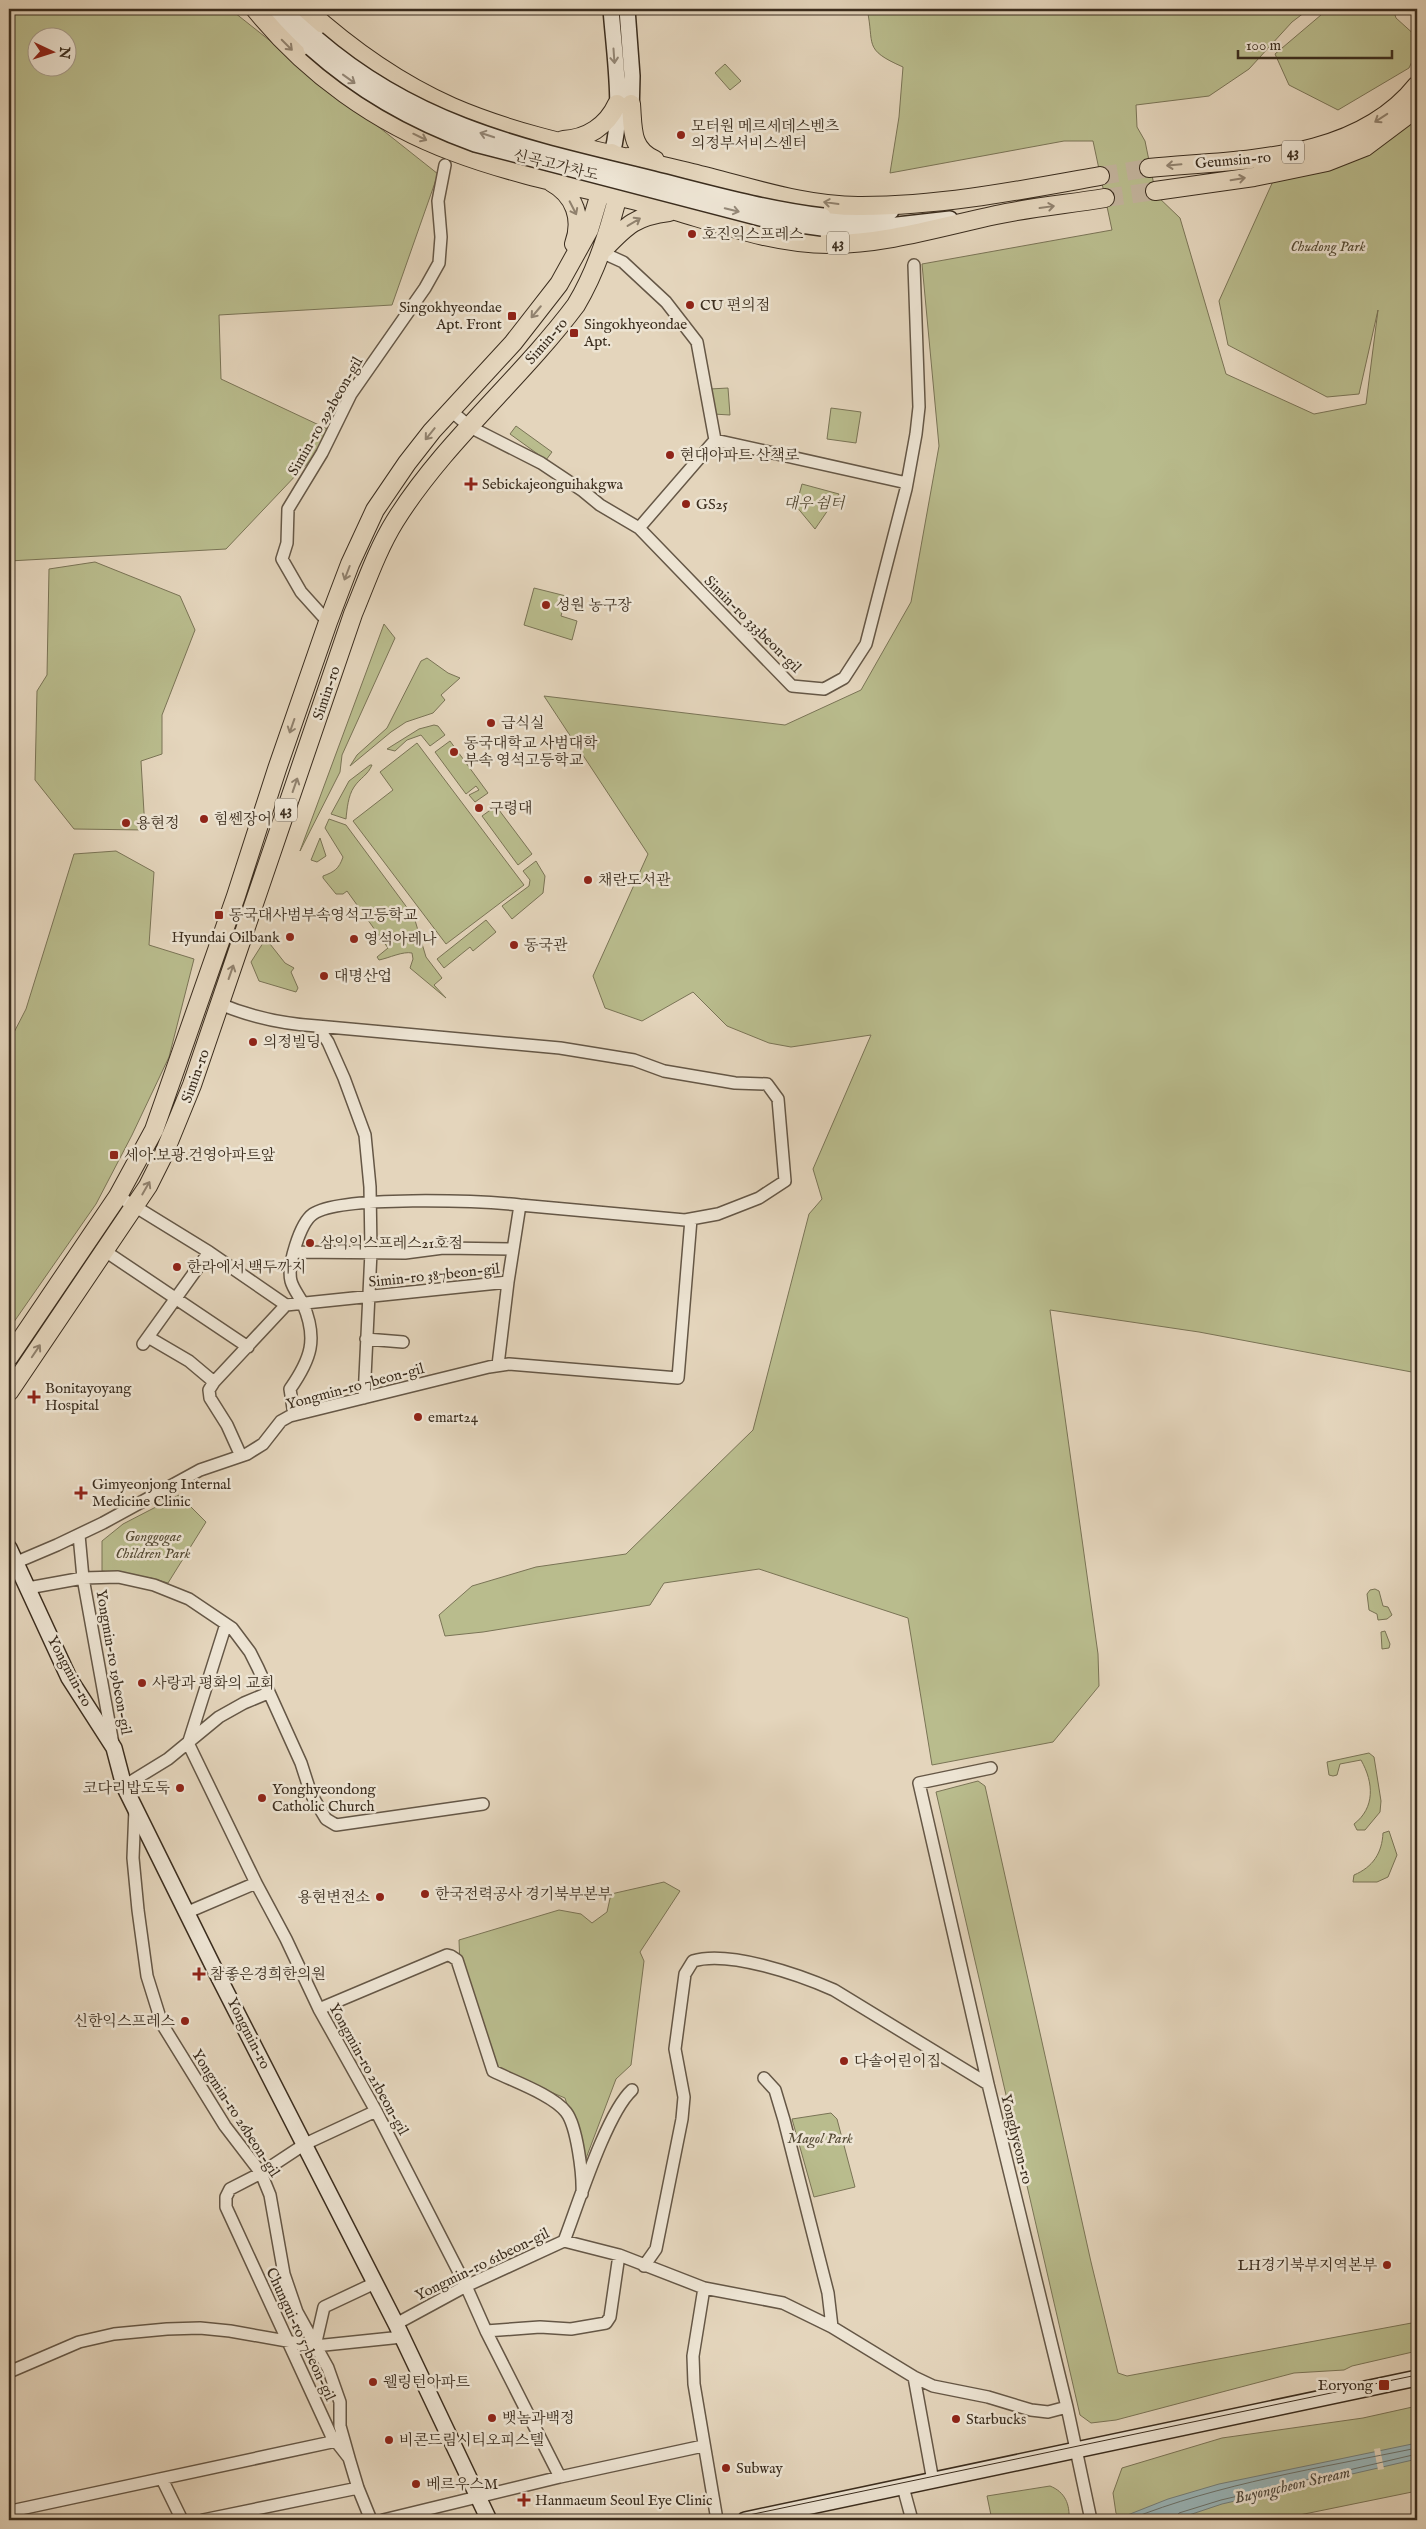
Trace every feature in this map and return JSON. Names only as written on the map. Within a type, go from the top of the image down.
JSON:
[{"type":"main road","points":[[255,9],[302,60],[328,82],[366,108],[424,140],[454,152],[538,177],[678,211]]},
{"type":"main road","points":[[306,9],[367,58],[422,92],[485,120],[553,139],[806,200],[861,206],[918,203],[1100,176]]},
{"type":"main road","name":"Geumsin-ro","points":[[1149,168],[1279,155],[1341,139],[1356,133],[1394,110],[1417,85]]},
{"type":"main road","points":[[553,139],[574,139],[595,130],[624,104],[633,137],[639,149],[654,160],[696,174]]},
{"type":"main road","name":"Geumsin-ro","points":[[1155,191],[1254,177],[1327,162],[1366,147],[1417,108]]},
{"type":"main road","name":"Simin-ro","points":[[9,1392],[135,1206],[159,1164],[176,1126],[220,1004],[336,664],[372,568],[395,521],[410,499],[470,427],[576,305],[588,284],[601,252],[610,194],[620,155]]},
{"type":"main road","points":[[538,177],[560,188],[568,198],[578,219],[579,228],[565,273]]},
{"type":"main road","name":"Simin-ro","points":[[9,1357],[118,1196],[141,1156],[166,1096],[328,622],[350,564],[376,510],[407,463],[450,410],[513,343],[565,273],[610,194]]},
{"type":"main road","name":"43","points":[[678,211],[778,238],[829,244],[906,236],[999,214],[1105,198]]},
{"type":"main road","points":[[601,252],[634,221],[651,214],[678,211]]},
{"type":"street","points":[[272,9],[314,43]]},
{"type":"street","points":[[287,9],[314,43]]},
{"type":"street","name":"Simin-ro","points":[[611,9],[624,104]]},
{"type":"street","name":"Simin-ro","points":[[620,155],[616,136],[632,76],[627,9]]},
{"type":"street","name":"신곡고가차도","points":[[314,43],[420,109],[473,131],[644,178],[823,222]]},
{"type":"street","name":"Simin-ro 292beon-gil","points":[[328,622],[301,592],[282,559],[287,543],[288,509],[322,453],[351,394],[425,288],[439,263],[441,237],[438,201],[445,165]]},
{"type":"street","points":[[823,222],[932,204],[976,205],[1053,184]]},
{"type":"street","points":[[823,222],[871,228],[999,214]]},
{"type":"street","points":[[601,252],[623,262],[666,302],[697,342],[715,440]]},
{"type":"street","name":"Simin-ro 333beon-gil","points":[[450,410],[470,427],[541,463],[600,504],[639,528],[792,686],[824,689],[844,678],[866,644],[907,483],[919,407],[914,265]]},
{"type":"street","points":[[715,440],[907,483]]},
{"type":"street","points":[[639,528],[715,440]]},
{"type":"street","points":[[220,1004],[268,1019],[318,1026],[560,1048],[634,1060],[664,1070],[735,1083],[767,1084],[778,1100],[785,1181],[759,1198],[718,1214],[691,1219],[476,1201],[330,1207],[312,1214],[303,1226],[294,1252],[291,1281],[309,1320],[312,1339],[307,1361],[290,1388],[294,1415]]},
{"type":"street","points":[[318,1026],[328,1042],[362,1122],[368,1152],[371,1252],[364,1398]]},
{"type":"street","points":[[118,1196],[209,1252],[286,1305],[214,1382],[209,1390],[210,1398],[227,1425],[241,1456]]},
{"type":"street","name":"Simin-ro 387beon-gil","points":[[286,1305],[508,1282],[520,1205]]},
{"type":"street","name":"Yongmin-ro 7beon-gil","points":[[17,1562],[78,1535],[193,1474],[241,1456],[263,1444],[281,1421],[294,1415],[498,1365],[509,1364],[678,1378],[691,1219]]},
{"type":"street","points":[[294,1252],[405,1253],[443,1248],[513,1249]]},
{"type":"street","points":[[105,1251],[248,1346]]},
{"type":"street","points":[[209,1252],[146,1341],[189,1361],[214,1382]]},
{"type":"street","points":[[498,1365],[508,1282]]},
{"type":"street","points":[[366,1339],[403,1342]]},
{"type":"street","points":[[28,1588],[83,1578],[78,1535]]},
{"type":"street","name":"Yongmin-ro","points":[[9,1548],[69,1678],[114,1748],[124,1786],[188,1912],[214,1968],[306,2144],[399,2330],[490,2520]]},
{"type":"street","name":"Yongmin-ro 19beon-gil","points":[[114,1748],[83,1578],[118,1576],[154,1585],[189,1599],[232,1628],[250,1652],[301,1763],[311,1794],[326,1820],[336,1825],[483,1804]]},
{"type":"street","points":[[188,1743],[226,1624]]},
{"type":"street","points":[[124,1786],[168,1759],[219,1717],[244,1702],[268,1693]]},
{"type":"street","name":"Yongmin-ro 21beon-gil","points":[[188,1743],[319,2009],[376,2111],[466,2286],[486,2331],[560,2477]]},
{"type":"street","name":"Yonghyeon-ro","points":[[991,1768],[919,1783],[988,2084],[1067,2407],[1091,2520]]},
{"type":"street","name":"Yongmin-ro 26beon-gil","points":[[135,1806],[133,1858],[138,1910],[147,1976],[162,2024],[225,2126],[261,2174],[270,2195],[284,2274],[297,2312],[314,2346],[328,2368],[340,2402],[340,2440]]},
{"type":"street","points":[[188,1912],[256,1883]]},
{"type":"street","points":[[319,2009],[430,1962],[451,1956],[457,1960],[493,2071],[556,2102],[567,2113],[581,2160],[582,2194]]},
{"type":"street","points":[[644,2266],[656,2249],[682,2119],[684,2097],[675,2049],[685,1974],[692,1961],[703,1958],[751,1964],[822,1985],[834,1990],[988,2084]]},
{"type":"street","points":[[764,2078],[775,2090],[784,2120],[828,2293],[832,2327]]},
{"type":"street","points":[[564,2241],[622,2099],[632,2090]]},
{"type":"street","points":[[261,2174],[306,2144],[376,2111]]},
{"type":"street","name":"Chungui-ro 57beon-gil","points":[[261,2174],[230,2189],[226,2197],[226,2207],[289,2343],[349,2458],[358,2488],[371,2520]]},
{"type":"street","name":"Yongmin-ro 61beon-gil","points":[[399,2330],[466,2286],[564,2241],[619,2255],[704,2288],[783,2303],[832,2327],[932,2386],[988,2397],[1031,2410],[1048,2412],[1067,2407]]},
{"type":"street","points":[[486,2331],[540,2327],[571,2329],[606,2323],[610,2318],[619,2255]]},
{"type":"street","points":[[314,2346],[324,2307],[374,2283]]},
{"type":"street","points":[[704,2288],[694,2356],[694,2384],[717,2520]]},
{"type":"street","points":[[9,2372],[79,2342],[114,2334],[200,2328],[266,2336],[289,2343],[314,2346],[399,2330]]},
{"type":"street","points":[[914,2377],[932,2481]]},
{"type":"street","points":[[754,2519],[1417,2378]]},
{"type":"street","points":[[12,2513],[340,2440]]},
{"type":"street","points":[[382,2520],[560,2477],[703,2446]]},
{"type":"street","points":[[162,2479],[182,2520]]},
{"type":"street","points":[[903,2487],[912,2520]]},
{"type":"street","points":[[203,2520],[358,2488]]},
{"type":"green space","points":[[9,9],[230,9],[438,174],[392,305],[219,315],[221,379],[336,433],[226,549],[9,561]]},
{"type":"green space","name":"Chudong Park","points":[[867,9],[1309,9],[1292,22],[1249,69],[1209,96],[1136,105],[1137,127],[1145,141],[1156,195],[1180,218],[1226,374],[1314,414],[1366,404],[1378,310],[1359,394],[1327,397],[1228,345],[1219,301],[1274,179],[1417,116],[1417,1373],[1199,1332],[1050,1310],[1098,1654],[1099,1686],[1053,1742],[932,1765],[908,1618],[759,1569],[664,1583],[650,1605],[483,1632],[445,1636],[439,1615],[472,1586],[536,1567],[626,1554],[753,1430],[809,1214],[822,1199],[813,1169],[871,1035],[791,1047],[769,1043],[727,1026],[693,992],[642,1021],[605,1008],[593,976],[648,854],[544,696],[785,725],[861,690],[911,602],[939,446],[922,264],[1112,230],[1093,141],[1064,141],[890,173],[899,117],[903,67],[890,61],[876,50],[871,38]]},
{"type":"green space","points":[[1328,9],[1393,9],[1396,18],[1417,37],[1417,51],[1409,68],[1338,110],[1289,85],[1275,54]]},
{"type":"green space","points":[[725,64],[741,81],[730,90],[715,73]]},
{"type":"green space","points":[[728,388],[730,415],[713,414],[710,389]]},
{"type":"green space","points":[[831,408],[861,412],[856,443],[827,439]]},
{"type":"green space","points":[[516,426],[552,452],[546,460],[510,434]]},
{"type":"green space","name":"대우 쉼터","points":[[802,484],[839,494],[815,529],[796,506]]},
{"type":"green space","points":[[95,562],[180,596],[195,630],[162,715],[162,754],[141,761],[145,830],[74,829],[35,780],[37,691],[47,675],[49,569]]},
{"type":"green space","name":"성원 농구장","points":[[534,588],[566,596],[561,616],[577,621],[572,640],[524,625]]},
{"type":"green space","points":[[384,624],[395,638],[342,755],[340,772],[300,851]]},
{"type":"green space","points":[[427,658],[448,673],[460,678],[441,695],[445,700],[433,713],[406,722],[391,732],[350,766],[357,755],[387,728],[421,661]]},
{"type":"green space","points":[[434,725],[438,726],[445,735],[430,746],[421,735],[407,740],[395,751],[387,749],[419,729]]},
{"type":"green space","points":[[450,741],[488,793],[475,802],[469,795],[479,790],[476,786],[466,794],[435,752]]},
{"type":"green space","points":[[417,743],[524,885],[446,944],[353,821],[393,790],[380,772]]},
{"type":"green space","points":[[372,765],[352,791],[346,819],[331,814],[349,781]]},
{"type":"green space","points":[[496,806],[532,854],[518,865],[482,816]]},
{"type":"green space","points":[[329,819],[346,825],[414,917],[426,957],[442,978],[434,985],[446,998],[410,968],[413,959],[412,953],[400,954],[379,960],[377,957],[388,948],[347,891],[343,894],[336,894],[323,878],[323,876],[338,867],[343,857],[325,828]]},
{"type":"green space","points":[[320,838],[326,856],[317,862],[311,860]]},
{"type":"green space","points":[[116,851],[154,872],[149,945],[194,959],[169,1057],[132,1135],[96,1204],[9,1329],[9,1042],[26,1009],[74,854]]},
{"type":"green space","points":[[536,861],[545,876],[543,893],[512,919],[502,906],[529,886],[530,880],[523,871]]},
{"type":"green space","points":[[486,920],[496,932],[473,951],[470,947],[444,968],[437,959]]},
{"type":"green space","points":[[263,943],[270,944],[285,963],[294,968],[291,972],[298,988],[296,992],[259,981],[251,962]]},
{"type":"green space","name":"Gonggogae Children Park","points":[[179,1495],[206,1522],[168,1583],[151,1578],[102,1571],[102,1541],[123,1524]]},
{"type":"green space","points":[[1375,1589],[1379,1591],[1383,1606],[1388,1607],[1392,1615],[1387,1619],[1378,1620],[1377,1614],[1369,1610],[1367,1594],[1370,1590]]},
{"type":"green space","points":[[1385,1631],[1390,1644],[1389,1648],[1382,1649],[1381,1632]]},
{"type":"green space","points":[[1369,1753],[1374,1757],[1381,1801],[1380,1812],[1365,1830],[1357,1830],[1354,1824],[1361,1818],[1369,1803],[1370,1786],[1365,1769],[1361,1760],[1340,1764],[1337,1775],[1333,1776],[1329,1775],[1327,1762]]},
{"type":"green space","points":[[978,1781],[985,1786],[1091,2262],[1118,2373],[1127,2376],[1417,2322],[1417,2351],[1352,2366],[1344,2370],[1294,2373],[1116,2420],[1091,2423],[1080,2415],[936,1792]]},
{"type":"green space","points":[[1389,1831],[1397,1855],[1388,1877],[1377,1882],[1353,1882],[1354,1875],[1366,1868],[1375,1858],[1381,1847],[1383,1833]]},
{"type":"green space","points":[[664,1882],[680,1891],[640,1952],[644,1961],[631,2065],[616,2079],[585,2161],[565,2098],[493,2068],[460,1967],[459,1940],[559,1910],[581,1914],[592,1923],[607,1912],[611,1894]]},
{"type":"green space","name":"Magol Park","points":[[831,2113],[837,2119],[855,2187],[814,2197],[792,2119]]},
{"type":"green space","points":[[1417,2406],[1417,2491],[1275,2520],[1117,2520],[1113,2493],[1122,2468],[1222,2438],[1363,2418]]},
{"type":"green space","points":[[1050,2486],[1066,2499],[1069,2509],[1069,2520],[992,2520],[987,2496]]},
{"type":"water","name":"Buyongcheon Stream","points":[[1417,2443],[1417,2459],[1222,2504],[1174,2520],[1085,2520],[1091,2515],[1125,2516],[1168,2499],[1219,2484]]},
{"type":"pier","points":[[1380,2448],[1384,2469],[1378,2470],[1374,2449]]},
{"type":"pier","points":[[1091,2513],[1116,2513],[1117,2520],[1083,2520]]},
{"type":"tunnel","points":[[1100,176],[1149,168]]},
{"type":"tunnel","points":[[1105,198],[1155,191]]},
{"type":"tram line","points":[[725,2520],[1417,2375]]},
{"type":"place","name":"모터원 메르세데스벤츠 의정부서비스센터","points":[[681,135]]},
{"type":"place","name":"호진익스프레스","points":[[692,234]]},
{"type":"place","name":"CU 편의점","points":[[690,305]]},
{"type":"place","name":"Singokhyeondae Apt. Front","points":[[512,316]]},
{"type":"place","name":"Singokhyeondae Apt.","points":[[574,333]]},
{"type":"place","name":"현대아파트 산책로","points":[[670,455]]},
{"type":"place","name":"Sebickajeonguihakgwa","points":[[471,484]]},
{"type":"place","name":"GS25","points":[[686,504]]},
{"type":"place","name":"성원 농구장","points":[[546,605]]},
{"type":"place","name":"급식실","points":[[491,723]]},
{"type":"place","name":"동국대학교 사범대학 부속 영석고등학교","points":[[454,752]]},
{"type":"place","name":"구령대","points":[[479,808]]},
{"type":"place","name":"힘쎈장어","points":[[204,819]]},
{"type":"place","name":"용현정","points":[[126,823]]},
{"type":"place","name":"채란도서관","points":[[588,880]]},
{"type":"place","name":"동국대사범부속영석고등학교","points":[[219,915]]},
{"type":"place","name":"Hyundai Oilbank","points":[[290,937]]},
{"type":"place","name":"영석아레나","points":[[354,939]]},
{"type":"place","name":"동국관","points":[[514,945]]},
{"type":"place","name":"대명산업","points":[[324,976]]},
{"type":"place","name":"의정빌딩","points":[[253,1042]]},
{"type":"place","name":"세아.보광.건영아파트앞","points":[[114,1155]]},
{"type":"place","name":"삼익익스프레스21호점","points":[[310,1243]]},
{"type":"place","name":"한라에서 백두까지","points":[[177,1267]]},
{"type":"place","name":"Bonitayoyang Hospital","points":[[34,1397]]},
{"type":"place","name":"emart24","points":[[418,1417]]},
{"type":"place","name":"Gimyeonjong Internal Medicine Clinic","points":[[81,1493]]},
{"type":"place","name":"사랑과 평화의 교회","points":[[142,1683]]},
{"type":"place","name":"코다리밥도둑","points":[[180,1788]]},
{"type":"place","name":"Yonghyeondong Catholic Church","points":[[262,1798]]},
{"type":"place","name":"한국전력공사 경기북부본부","points":[[425,1894]]},
{"type":"place","name":"용현변전소","points":[[380,1897]]},
{"type":"place","name":"참좋은경희한의원","points":[[199,1974]]},
{"type":"place","name":"신한익스프레스","points":[[185,2021]]},
{"type":"place","name":"다솔어린이집","points":[[844,2061]]},
{"type":"place","name":"LH경기북부지역본부","points":[[1387,2265]]},
{"type":"place","name":"웰링턴아파트","points":[[373,2382]]},
{"type":"place","name":"Eoryong","points":[[1384,2385]]},
{"type":"place","name":"뱃놈과백정","points":[[492,2418]]},
{"type":"place","name":"Starbucks","points":[[956,2419]]},
{"type":"place","name":"비콘드림시티오피스텔","points":[[389,2440]]},
{"type":"place","name":"Subway","points":[[726,2468]]},
{"type":"place","name":"베르우스M","points":[[416,2484]]},
{"type":"place","name":"Hanmaeum Seoul Eye Clinic","points":[[524,2500]]}]
